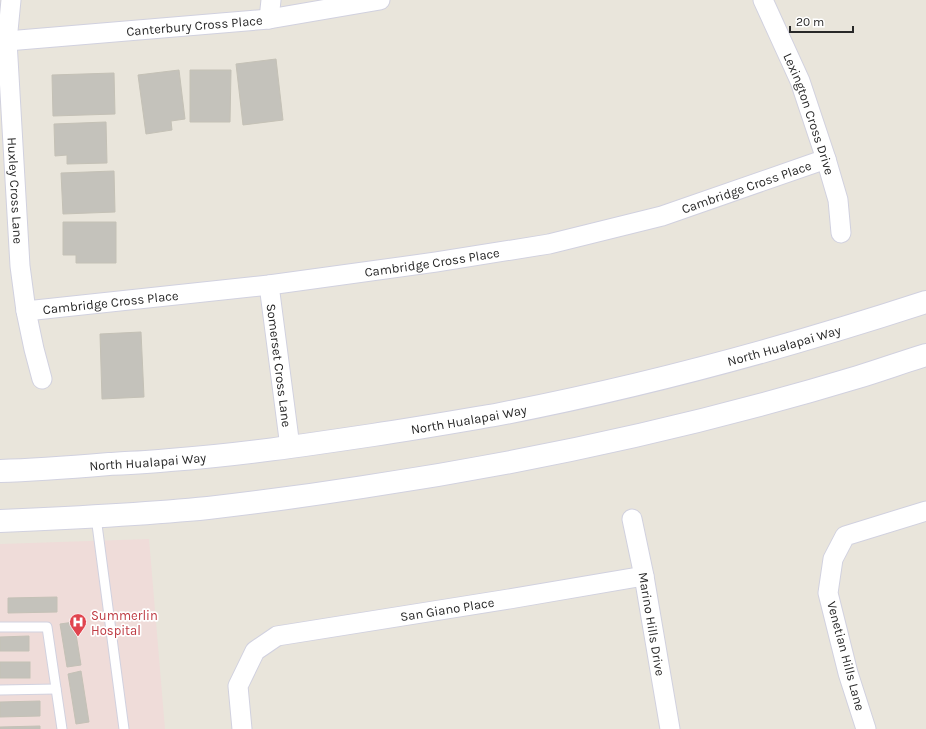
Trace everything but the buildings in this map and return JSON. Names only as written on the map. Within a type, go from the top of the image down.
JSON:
[{"type":"main road","name":"North Hualapai Way","points":[[0,471],[172,460],[290,447],[496,414],[656,380],[726,362],[794,343],[926,302]]},
{"type":"main road","points":[[0,521],[96,517],[208,508],[428,478],[576,450],[691,423],[801,394],[926,355]]},
{"type":"street","name":"Huxley Cross Lane","points":[[11,0],[8,41],[20,266],[26,311],[42,379]]},
{"type":"street","points":[[269,20],[271,0]]},
{"type":"street","name":"Canterbury Cross Place","points":[[8,41],[269,20],[380,0]]},
{"type":"street","name":"Lexington Cross Drive","points":[[763,0],[800,81],[838,200],[841,233]]},
{"type":"street","name":"Cambridge Cross Place","points":[[26,311],[269,285],[436,262],[549,244],[662,216],[826,160]]},
{"type":"street","name":"Somerset Cross Lane","points":[[269,285],[290,447]]},
{"type":"street","name":"Venetian Hills Lane","points":[[866,729],[848,673],[828,593],[834,559],[845,536],[926,511]]},
{"type":"street","name":"Marino Hills Drive","points":[[632,519],[644,576],[670,729]]},
{"type":"street","name":"San Giano Place","points":[[242,729],[238,686],[255,651],[277,636],[644,576]]},
{"type":"lane","points":[[96,517],[124,729]]},
{"type":"lane","points":[[0,627],[47,627],[62,729]]},
{"type":"lane","points":[[0,690],[56,689]]},
{"type":"shaded area","name":"Summerlin Hospital","points":[[149,539],[165,729],[0,729],[0,544]]},
{"type":"place","name":"Summerlin Hospital","points":[[78,637]]}]
